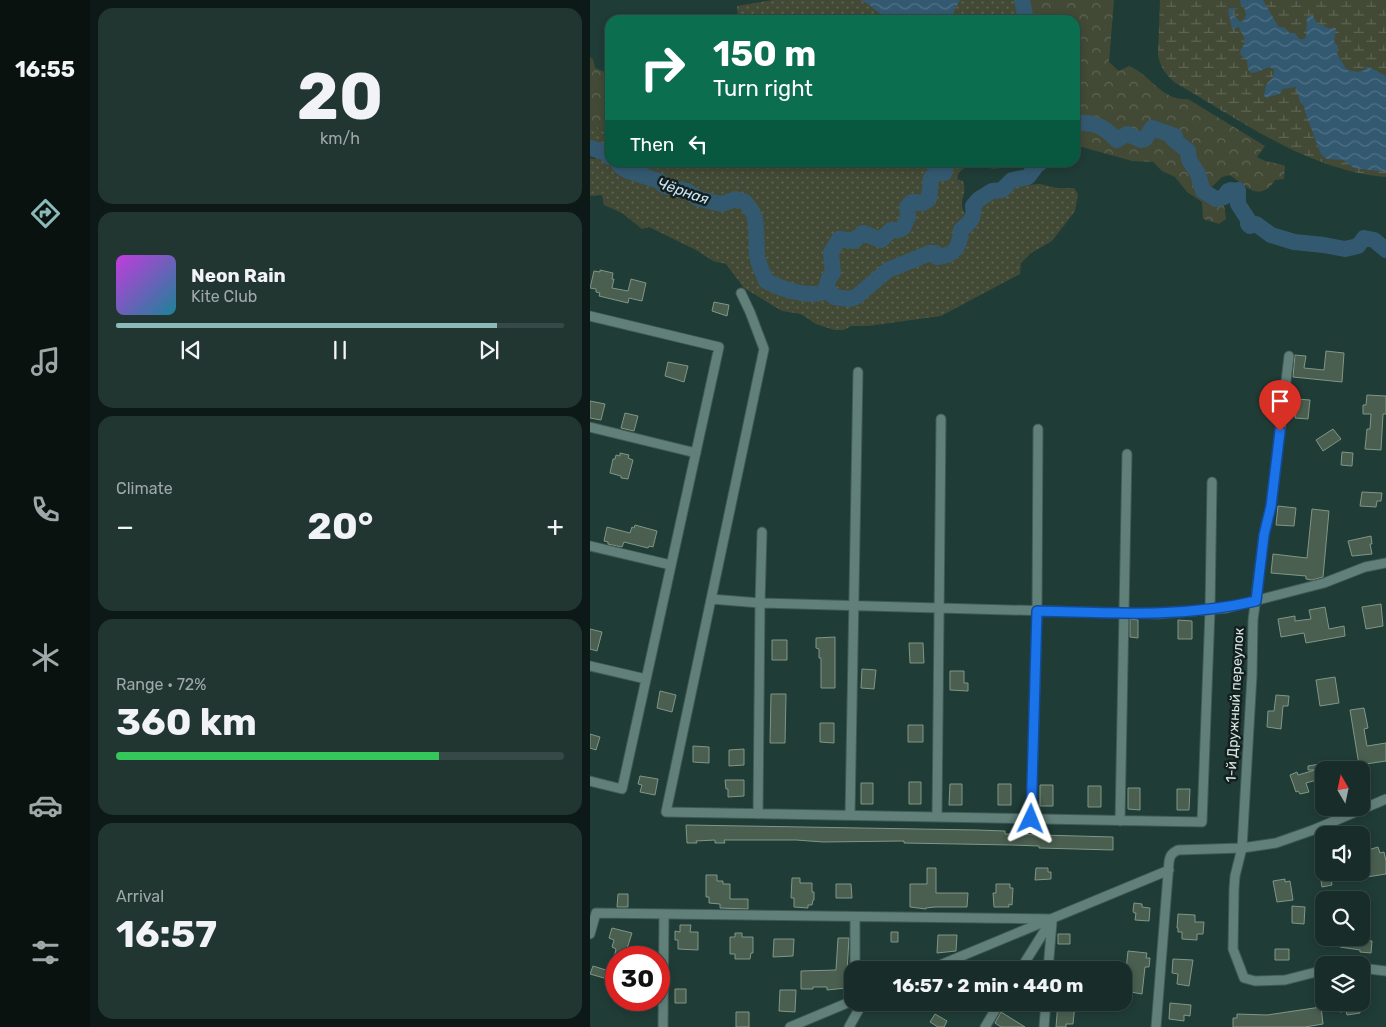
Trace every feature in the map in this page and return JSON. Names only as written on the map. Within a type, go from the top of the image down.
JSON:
[{"type":"street","points":[[741,293],[764,349],[666,812],[1202,822],[1210,610],[1212,482]]},
{"type":"street","points":[[590,316],[719,347],[622,789],[591,782]]},
{"type":"street","name":"1-й Дружный переулок","points":[[1289,356],[1271,506],[1264,535],[1253,620],[1252,674],[1242,848],[1235,876],[1233,938],[1234,949],[1244,978],[1255,981],[1284,980],[1315,972]]},
{"type":"street","points":[[850,816],[858,372]]},
{"type":"street","points":[[937,817],[941,419]]},
{"type":"street","points":[[590,427],[696,453]]},
{"type":"street","points":[[1031,819],[1037,611],[1038,429]]},
{"type":"street","points":[[1120,821],[1126,454]]},
{"type":"street","points":[[758,814],[762,532]]},
{"type":"street","points":[[590,546],[671,566]]},
{"type":"street","points":[[711,599],[760,603],[1158,614],[1227,608],[1324,583],[1365,567],[1386,563]]},
{"type":"street","points":[[590,666],[646,679]]},
{"type":"street","points":[[1156,1027],[1168,870],[1170,856],[1173,852],[1178,850],[1242,848],[1285,840],[1386,799]]},
{"type":"street","points":[[950,961],[1168,870]]},
{"type":"street","points":[[590,934],[596,913],[1052,919]]},
{"type":"street","points":[[663,1027],[664,915]]},
{"type":"street","points":[[855,917],[855,961]]},
{"type":"street","points":[[1026,961],[1052,919]]},
{"type":"street","points":[[1049,961],[1052,919]]},
{"type":"street","points":[[1370,969],[1386,971]]},
{"type":"street","points":[[790,1027],[844,1004]]},
{"type":"street","points":[[849,1027],[858,1011]]},
{"type":"street","points":[[985,1027],[995,1011]]},
{"type":"street","points":[[1044,1027],[1045,1011]]},
{"type":"green space","points":[[773,0],[1022,0],[1025,15],[738,15],[737,6]]},
{"type":"green space","points":[[1022,0],[1114,0],[1109,62],[1119,71],[1129,66],[1135,69],[1164,92],[1177,98],[1188,99],[1265,146],[1257,157],[1285,166],[1284,179],[1275,180],[1266,189],[1257,192],[1249,189],[1230,175],[1222,177],[1211,188],[1216,199],[1224,204],[1226,219],[1219,224],[1203,219],[1202,202],[1187,192],[1175,177],[1162,171],[1153,162],[1132,161],[1080,146],[1080,15],[1025,15]]},
{"type":"green space","points":[[1160,0],[1386,0],[1386,177],[1329,165],[1302,154],[1249,127],[1174,82],[1163,70],[1158,55]]},
{"type":"green space","points":[[590,57],[593,59],[595,68],[605,72],[605,131],[590,126]]},
{"type":"green space","points":[[590,126],[605,131],[605,167],[968,167],[959,173],[957,179],[963,181],[964,189],[962,206],[965,220],[961,230],[971,220],[973,206],[979,199],[992,191],[1002,190],[1016,178],[1030,185],[1040,184],[1057,188],[1074,188],[1078,194],[1075,211],[1052,241],[1031,253],[1021,263],[1020,274],[941,316],[868,326],[851,326],[844,330],[834,330],[816,324],[801,314],[782,311],[744,288],[726,264],[713,261],[696,250],[649,227],[642,229],[622,213],[604,205],[602,195],[590,196],[590,158],[595,159],[603,152],[604,146],[590,143]]},
{"type":"green space","points":[[986,167],[1004,167],[994,169]]},
{"type":"water","points":[[860,0],[960,0],[952,15],[882,15]]},
{"type":"water","points":[[1240,0],[1263,0],[1278,26],[1286,29],[1289,33],[1295,33],[1299,39],[1306,37],[1307,18],[1310,15],[1313,16],[1318,25],[1322,24],[1325,27],[1336,28],[1334,42],[1338,46],[1337,54],[1347,70],[1358,72],[1369,67],[1386,76],[1386,172],[1354,168],[1343,160],[1327,159],[1321,154],[1296,87],[1282,89],[1281,93],[1267,98],[1264,96],[1266,85],[1273,77],[1274,69],[1269,67],[1251,73],[1248,69],[1247,60],[1241,55],[1240,51],[1245,41],[1239,27],[1232,29],[1228,10],[1230,8],[1238,8],[1233,11],[1233,14],[1240,22],[1244,20],[1246,15]]},
{"type":"building","points":[[600,270],[613,273],[612,288],[628,291],[631,279],[646,283],[642,301],[629,298],[628,303],[599,296],[600,293],[596,292],[596,289],[590,288],[594,271],[600,272]]},
{"type":"building","points":[[714,302],[729,305],[727,316],[712,311]]},
{"type":"building","points":[[1326,351],[1344,353],[1342,382],[1293,377],[1295,355],[1306,356],[1304,368],[1324,370]]},
{"type":"building","points":[[668,362],[688,366],[684,382],[665,376]]},
{"type":"building","points":[[1367,395],[1386,396],[1386,414],[1383,414],[1381,450],[1365,449],[1367,429],[1370,429],[1371,414],[1363,414],[1363,405],[1366,405]]},
{"type":"building","points":[[1297,399],[1310,400],[1308,419],[1295,418]]},
{"type":"building","points":[[590,401],[605,404],[601,420],[590,418]]},
{"type":"building","points":[[625,413],[638,416],[634,431],[621,428]]},
{"type":"building","points":[[1333,429],[1341,439],[1323,451],[1316,440]]},
{"type":"building","points":[[1342,452],[1353,453],[1352,466],[1341,465]]},
{"type":"building","points":[[620,453],[629,455],[628,458],[633,460],[628,479],[610,473],[613,459],[615,459],[616,455],[620,456]]},
{"type":"building","points":[[1362,492],[1382,493],[1381,501],[1377,501],[1376,507],[1360,506]]},
{"type":"building","points":[[1278,506],[1296,508],[1294,526],[1276,525]]},
{"type":"building","points":[[1312,509],[1329,511],[1323,577],[1312,580],[1306,579],[1306,576],[1271,573],[1273,554],[1307,558]]},
{"type":"building","points":[[635,525],[657,531],[653,547],[649,546],[648,548],[624,542],[622,547],[608,544],[608,542],[604,541],[607,527],[630,533]]},
{"type":"building","points":[[1371,536],[1372,554],[1352,556],[1348,541]]},
{"type":"building","points":[[1381,604],[1383,626],[1366,629],[1362,607]]},
{"type":"building","points":[[1325,607],[1329,629],[1344,626],[1345,636],[1306,643],[1304,633],[1281,637],[1278,619],[1295,616],[1295,621],[1311,619],[1309,610]]},
{"type":"building","points":[[1130,619],[1138,620],[1138,638],[1130,637]]},
{"type":"building","points":[[1178,620],[1192,621],[1192,639],[1178,639]]},
{"type":"building","points":[[590,629],[602,632],[597,651],[590,649]]},
{"type":"building","points":[[835,637],[835,688],[821,688],[821,658],[819,658],[819,649],[816,648],[816,638]]},
{"type":"building","points":[[772,640],[787,640],[787,660],[772,660]]},
{"type":"building","points":[[909,643],[923,643],[924,663],[910,663]]},
{"type":"building","points":[[862,669],[876,670],[874,689],[861,688]]},
{"type":"building","points":[[950,671],[964,671],[964,683],[968,683],[968,691],[950,690]]},
{"type":"building","points":[[1335,677],[1339,703],[1320,706],[1316,680]]},
{"type":"building","points":[[660,691],[676,695],[672,712],[657,708]]},
{"type":"building","points":[[771,694],[786,694],[785,743],[770,743]]},
{"type":"building","points":[[1276,695],[1289,696],[1288,706],[1283,706],[1281,729],[1267,727],[1268,711],[1274,711]]},
{"type":"building","points":[[1364,708],[1368,728],[1364,729],[1367,746],[1386,743],[1386,761],[1370,763],[1370,761],[1358,761],[1350,710]]},
{"type":"building","points":[[820,723],[834,723],[834,743],[820,742]]},
{"type":"building","points":[[908,725],[923,725],[923,742],[908,742]]},
{"type":"building","points":[[590,734],[600,737],[596,750],[590,748]]},
{"type":"building","points":[[693,746],[709,747],[709,763],[693,762]]},
{"type":"building","points":[[744,749],[744,765],[729,766],[729,750]]},
{"type":"building","points":[[1315,765],[1315,770],[1308,770],[1308,766]]},
{"type":"building","points":[[1315,770],[1315,780],[1306,783],[1309,792],[1300,794],[1298,791],[1296,792],[1290,775],[1297,772],[1298,775]]},
{"type":"building","points":[[640,776],[658,779],[655,795],[640,792],[642,785],[638,784]]},
{"type":"building","points":[[725,780],[744,780],[744,796],[728,797]]},
{"type":"building","points":[[909,782],[921,782],[921,804],[909,804]]},
{"type":"building","points":[[861,783],[873,783],[873,804],[861,804]]},
{"type":"building","points":[[950,784],[962,784],[962,805],[949,805]]},
{"type":"building","points":[[998,784],[1011,784],[1011,805],[998,805]]},
{"type":"building","points":[[1040,785],[1053,785],[1053,806],[1040,806]]},
{"type":"building","points":[[1088,786],[1101,786],[1101,807],[1088,807]]},
{"type":"building","points":[[1128,788],[1140,788],[1140,810],[1128,809]]},
{"type":"building","points":[[1177,789],[1190,789],[1189,810],[1177,810]]},
{"type":"building","points":[[686,825],[977,830],[1005,831],[1005,834],[1113,837],[1113,850],[1039,848],[1039,846],[1012,845],[904,843],[904,841],[724,840],[725,843],[715,843],[715,840],[687,843]]},
{"type":"building","points":[[1378,847],[1380,853],[1384,852],[1386,874],[1370,877],[1370,849]]},
{"type":"building","points":[[927,868],[936,868],[936,893],[968,893],[967,907],[935,907],[926,909],[910,907],[910,884],[927,884]]},
{"type":"building","points":[[1036,868],[1048,868],[1048,872],[1051,872],[1051,879],[1035,880]]},
{"type":"building","points":[[706,875],[717,875],[717,881],[723,881],[723,884],[730,884],[730,899],[748,899],[748,909],[720,908],[720,904],[709,903],[709,897],[706,897]]},
{"type":"building","points":[[792,878],[800,878],[800,883],[812,883],[814,900],[812,905],[808,905],[808,908],[794,907],[794,898],[791,898]]},
{"type":"building","points":[[1285,879],[1285,882],[1290,881],[1293,900],[1277,902],[1273,881]]},
{"type":"building","points":[[1321,881],[1331,881],[1332,885],[1322,887]]},
{"type":"building","points":[[836,884],[851,884],[852,898],[836,898]]},
{"type":"building","points":[[996,884],[1010,884],[1010,888],[1013,888],[1012,905],[1009,904],[1009,907],[994,907],[993,893],[996,893]]},
{"type":"building","points":[[618,894],[628,894],[628,907],[617,907]]},
{"type":"building","points":[[1134,903],[1150,908],[1149,921],[1135,920]]},
{"type":"building","points":[[1292,906],[1305,907],[1304,924],[1292,923]]},
{"type":"building","points":[[1178,914],[1195,915],[1195,922],[1204,922],[1203,934],[1197,934],[1197,940],[1182,939],[1182,932],[1178,932],[1177,928]]},
{"type":"building","points":[[680,925],[691,925],[690,932],[698,932],[698,950],[678,949],[675,931],[680,932]]},
{"type":"building","points":[[612,928],[632,933],[628,946],[612,946],[614,940],[609,938]]},
{"type":"building","points":[[891,932],[898,932],[898,942],[891,942]]},
{"type":"building","points":[[735,933],[742,933],[742,937],[753,937],[753,953],[751,953],[750,959],[735,959],[735,954],[730,954],[730,937],[735,937]]},
{"type":"building","points":[[1058,934],[1070,934],[1070,944],[1058,944]]},
{"type":"building","points":[[938,935],[957,935],[956,951],[937,953]]},
{"type":"building","points":[[838,938],[849,938],[848,961],[844,961],[844,988],[827,990],[827,987],[813,987],[813,989],[801,989],[801,971],[836,970]]},
{"type":"building","points":[[774,939],[794,939],[793,956],[773,957]]},
{"type":"building","points":[[1370,941],[1372,941],[1371,953],[1340,947],[1370,946]]},
{"type":"building","points":[[1275,949],[1289,949],[1289,960],[1275,960]]},
{"type":"building","points":[[1128,951],[1147,953],[1146,958],[1150,958],[1149,967],[1145,967],[1142,994],[1132,992],[1132,961],[1127,961]]},
{"type":"building","points":[[1173,959],[1193,960],[1189,986],[1177,984],[1178,974],[1172,973]]},
{"type":"building","points":[[593,966],[605,970],[604,978],[590,974]]},
{"type":"building","points":[[675,989],[686,989],[686,1003],[675,1003]]},
{"type":"building","points":[[780,990],[796,990],[795,1012],[779,1011]]},
{"type":"building","points":[[1170,1003],[1191,1005],[1190,1016],[1184,1015],[1184,1021],[1169,1019]]},
{"type":"building","points":[[1315,1008],[1315,1011],[1321,1011],[1323,1024],[1305,1027],[1233,1027],[1233,1018],[1237,1018],[1237,1014],[1267,1015]]},
{"type":"building","points":[[1057,1011],[1074,1011],[1073,1024],[1066,1024],[1066,1027],[1056,1027]]},
{"type":"building","points":[[1346,1011],[1360,1011],[1360,1013],[1347,1015]]},
{"type":"building","points":[[736,1012],[749,1012],[749,1027],[736,1027]]},
{"type":"building","points":[[1001,1012],[1025,1027],[1001,1027],[995,1023]]},
{"type":"building","points":[[935,1014],[947,1021],[944,1027],[938,1027],[930,1022]]},
{"type":"waterway","name":"Чёрная","points":[[1022,0],[1025,15]]},
{"type":"waterway","points":[[1080,123],[1099,126],[1117,140],[1127,134],[1141,140],[1145,139],[1152,128],[1175,136],[1173,139],[1188,151],[1189,160],[1198,174],[1203,191],[1216,199],[1224,197],[1228,191],[1238,190],[1238,204],[1249,221],[1248,224],[1250,226],[1256,224],[1271,235],[1294,242],[1345,249],[1358,246],[1364,238],[1374,240],[1386,250]]},
{"type":"waterway","name":"Чёрная","points":[[590,148],[605,153]]},
{"type":"waterway","name":"Чёрная","points":[[622,167],[628,171],[659,181],[665,186],[687,191],[697,198],[722,204],[736,199],[745,202],[754,216],[759,265],[766,281],[787,290],[810,294],[825,292],[829,278],[833,273],[831,253],[839,239],[854,241],[863,233],[881,240],[891,230],[903,228],[908,217],[907,207],[912,202],[923,203],[929,199],[931,178],[935,174],[944,173],[946,167]]},
{"type":"waterway","points":[[825,292],[831,293],[834,297],[849,299],[856,297],[888,270],[930,253],[935,253],[937,257],[948,255],[958,245],[961,230],[971,220],[973,206],[979,199],[992,191],[1002,190],[1012,180],[1028,177],[1036,167]]},
{"type":"route","points":[[1031,819],[1037,611],[1158,614],[1227,608],[1256,601],[1264,535],[1271,506],[1280,431]]}]
